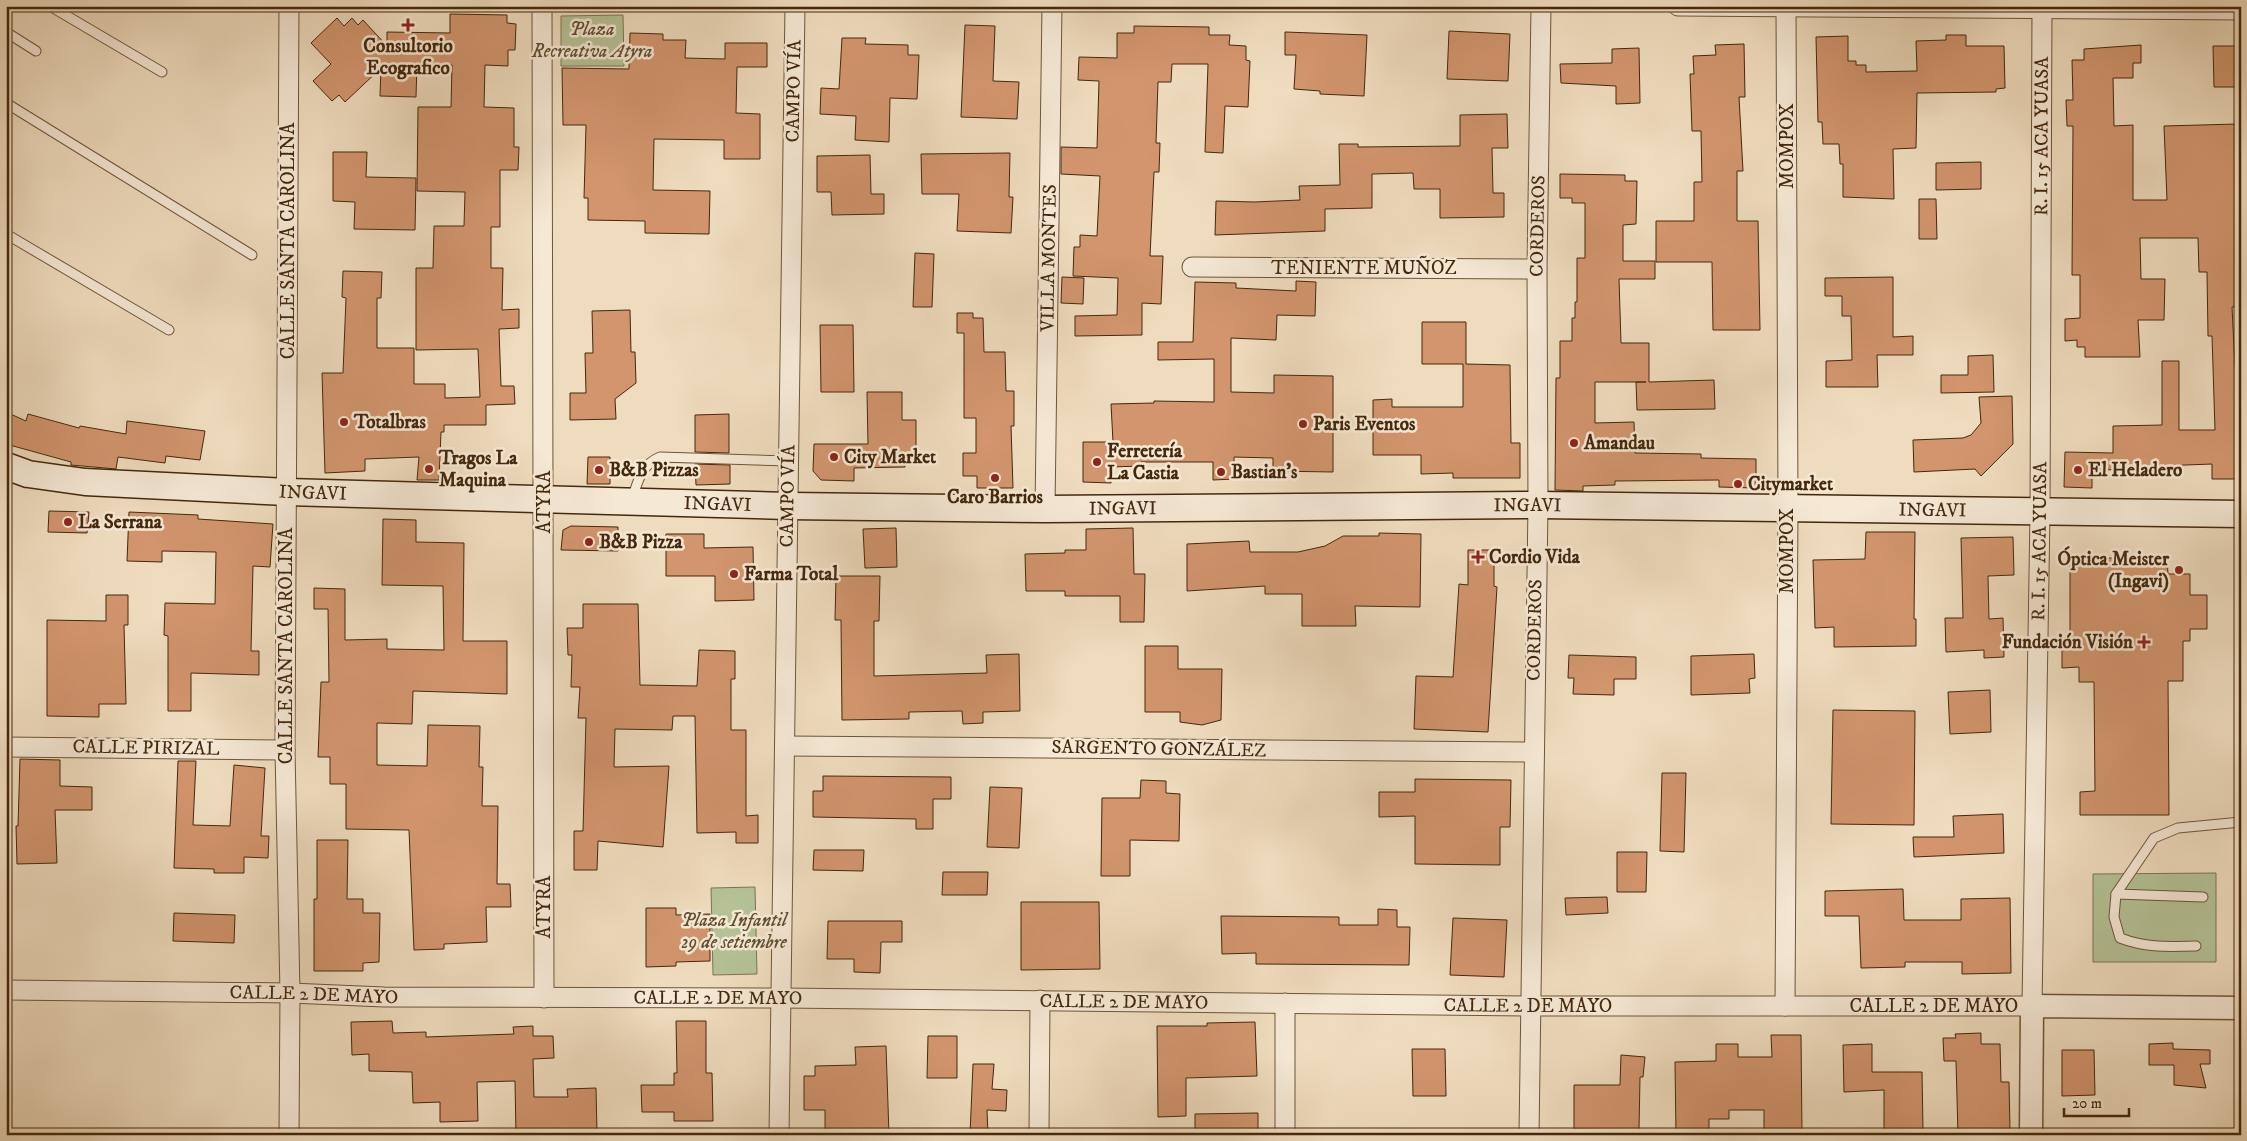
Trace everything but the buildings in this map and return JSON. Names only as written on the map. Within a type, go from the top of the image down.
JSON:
[{"type":"main road","name":"INGAVI","points":[[6,466],[28,474],[85,482],[287,492],[788,506],[1045,509],[1538,505],[1788,507],[2040,513],[2241,514]]},
{"type":"street","name":"CALLE SANTA CAROLINA","points":[[289,6],[285,750],[290,993],[289,1135]]},
{"type":"street","name":"ATYRA","points":[[542,6],[544,998]]},
{"type":"street","name":"CAMPO VÍA","points":[[779,1135],[795,6]]},
{"type":"street","name":"VILLA MONTES","points":[[1045,509],[1052,6]]},
{"type":"street","name":"CORDEROS","points":[[1529,1135],[1538,505],[1537,269],[1541,6]]},
{"type":"street","points":[[1678,6],[2241,10]]},
{"type":"street","name":"MOMPOX","points":[[1785,1006],[1788,507],[1786,7]]},
{"type":"street","name":"R. I. 15 ACA YUASA","points":[[2031,1135],[2040,513],[2042,8]]},
{"type":"street","name":"TENIENTE MUÑOZ","points":[[1192,267],[1537,269]]},
{"type":"street","name":"SARGENTO GONZÁLEZ","points":[[784,746],[1533,752]]},
{"type":"street","name":"CALLE PIRIZAL","points":[[6,747],[285,750]]},
{"type":"street","name":"CALLE 2 DE MAYO","points":[[6,990],[290,993],[384,998],[781,998],[1530,1006],[2241,1008]]},
{"type":"street","points":[[1039,1135],[1040,1000]]},
{"type":"street","points":[[1285,1003],[1285,1135]]},
{"type":"lane","points":[[6,13],[10,6]]},
{"type":"lane","points":[[50,6],[162,72]]},
{"type":"lane","points":[[6,32],[36,51]]},
{"type":"lane","points":[[6,103],[252,255]]},
{"type":"lane","points":[[6,234],[169,330]]},
{"type":"lane","points":[[631,502],[642,471],[651,461],[660,457],[788,461]]},
{"type":"lane","points":[[2196,946],[2167,948],[2139,945],[2120,938],[2114,917],[2116,894],[2154,838],[2178,828],[2241,822]]},
{"type":"lane","points":[[2116,894],[2203,897]]},
{"type":"green space","name":"Plaza Recreativa Atyra","points":[[623,15],[624,66],[561,66],[561,16]]},
{"type":"green space","points":[[2216,873],[2216,962],[2093,962],[2093,874]]},
{"type":"green space","name":"Plaza Infantil 29 de setiembre","points":[[755,887],[757,974],[713,975],[711,888]]},
{"type":"place","name":"Consultorio Ecografico","points":[[408,25]]},
{"type":"place","name":"Totalbras","points":[[344,422]]},
{"type":"place","name":"Paris Eventos","points":[[1303,424]]},
{"type":"place","name":"Amandau","points":[[1574,443]]},
{"type":"place","name":"City Market","points":[[834,457]]},
{"type":"place","name":"Ferretería La Castia","points":[[1097,462]]},
{"type":"place","name":"Tragos La Maquina","points":[[429,469]]},
{"type":"place","name":"B&B Pizzas","points":[[599,470]]},
{"type":"place","name":"El Heladero","points":[[2078,470]]},
{"type":"place","name":"Bastian's","points":[[1221,472]]},
{"type":"place","name":"Caro Barrios","points":[[995,478]]},
{"type":"place","name":"Citymarket","points":[[1738,484]]},
{"type":"place","name":"La Serrana","points":[[68,522]]},
{"type":"place","name":"B&B Pizza","points":[[589,542]]},
{"type":"place","name":"Cordio Vida","points":[[1478,557]]},
{"type":"place","name":"Óptica Meister (Ingavi)","points":[[2179,570]]},
{"type":"place","name":"Farma Total","points":[[734,574]]},
{"type":"place","name":"Fundación Visión","points":[[2144,642]]}]
